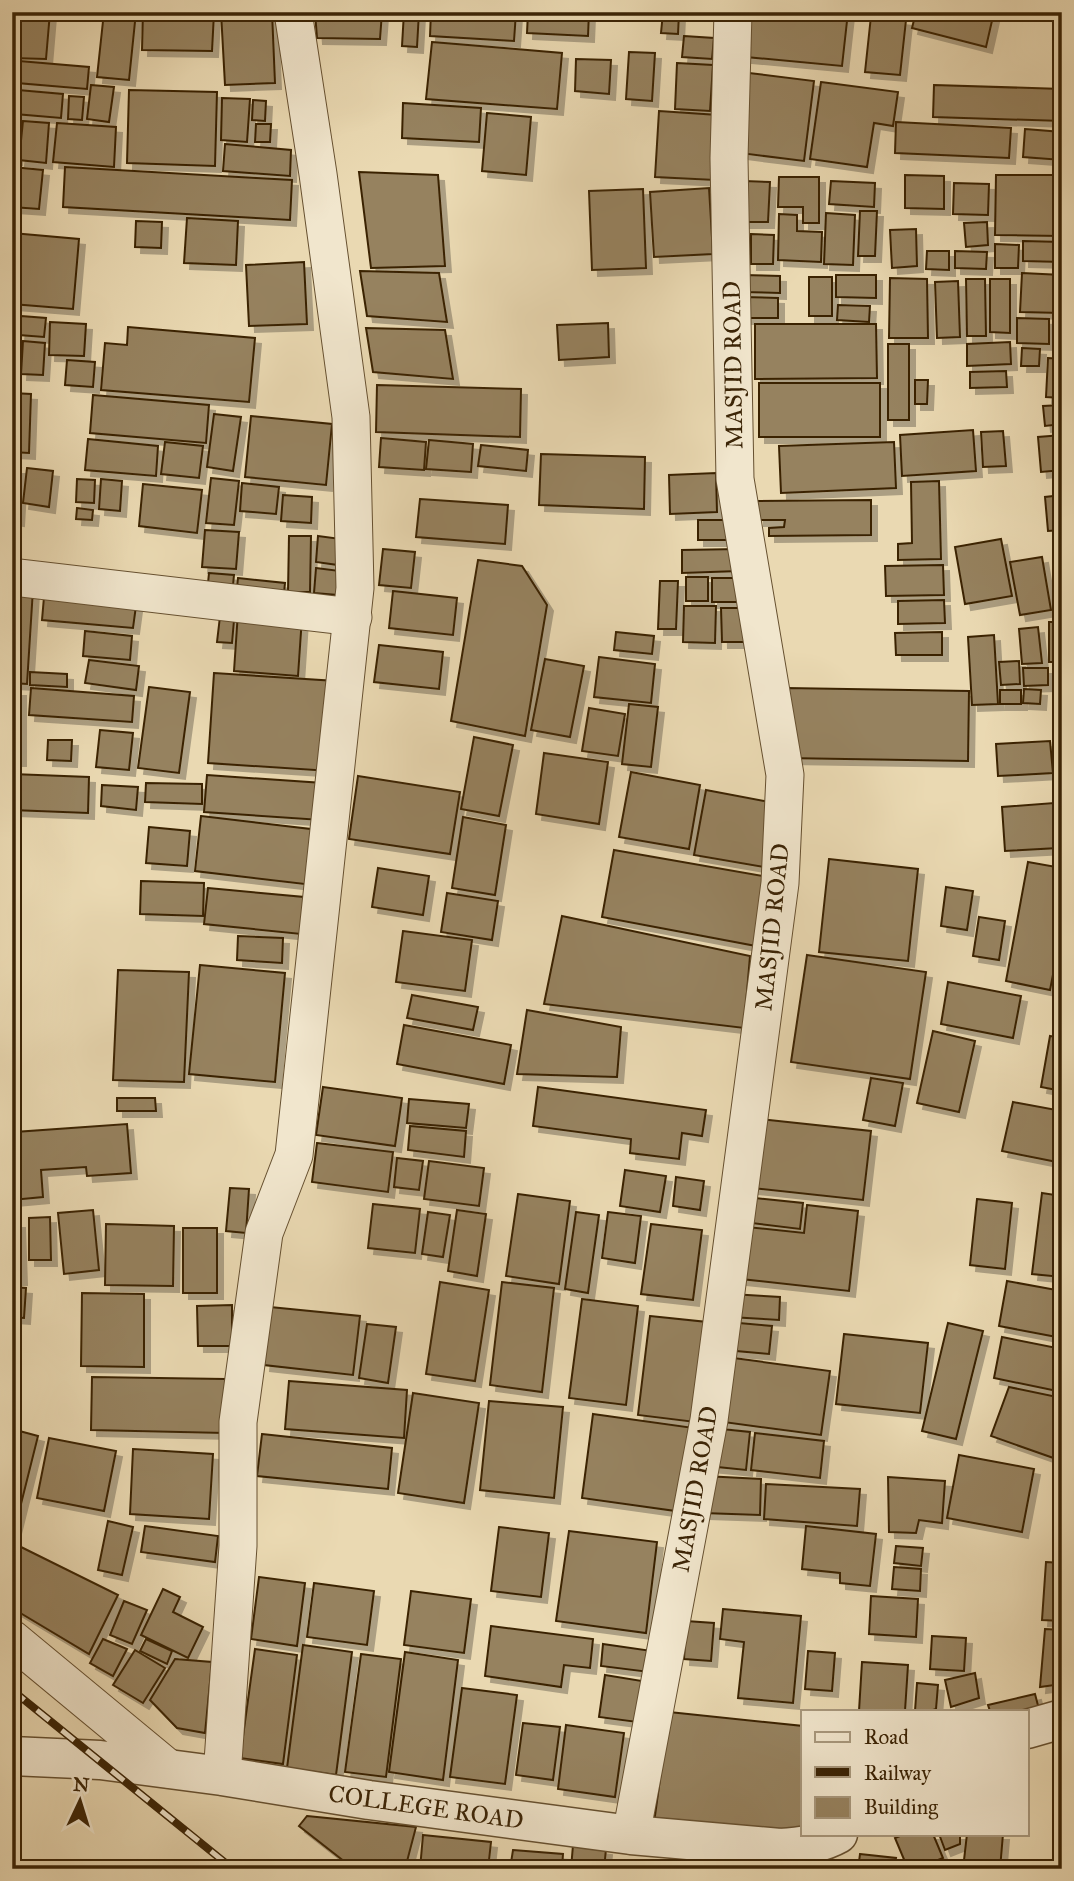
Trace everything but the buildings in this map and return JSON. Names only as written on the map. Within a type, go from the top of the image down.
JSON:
[{"type":"street","points":[[222,1776],[239,1546],[238,1422],[264,1233],[295,1155],[355,589],[351,417],[293,12]]},
{"type":"street","name":"MASJID ROAD","points":[[631,1835],[709,1420],[780,883],[785,775],[735,479],[729,158],[733,12]]},
{"type":"street","points":[[12,577],[353,618]]},
{"type":"street","points":[[12,1639],[169,1769]]},
{"type":"street","points":[[1028,1729],[1062,1719]]},
{"type":"street","name":"COLLEGE ROAD","points":[[12,1756],[100,1760],[631,1835],[780,1848],[799,1847],[834,1836]]},
{"type":"railway","points":[[12,1690],[233,1869]]}]
